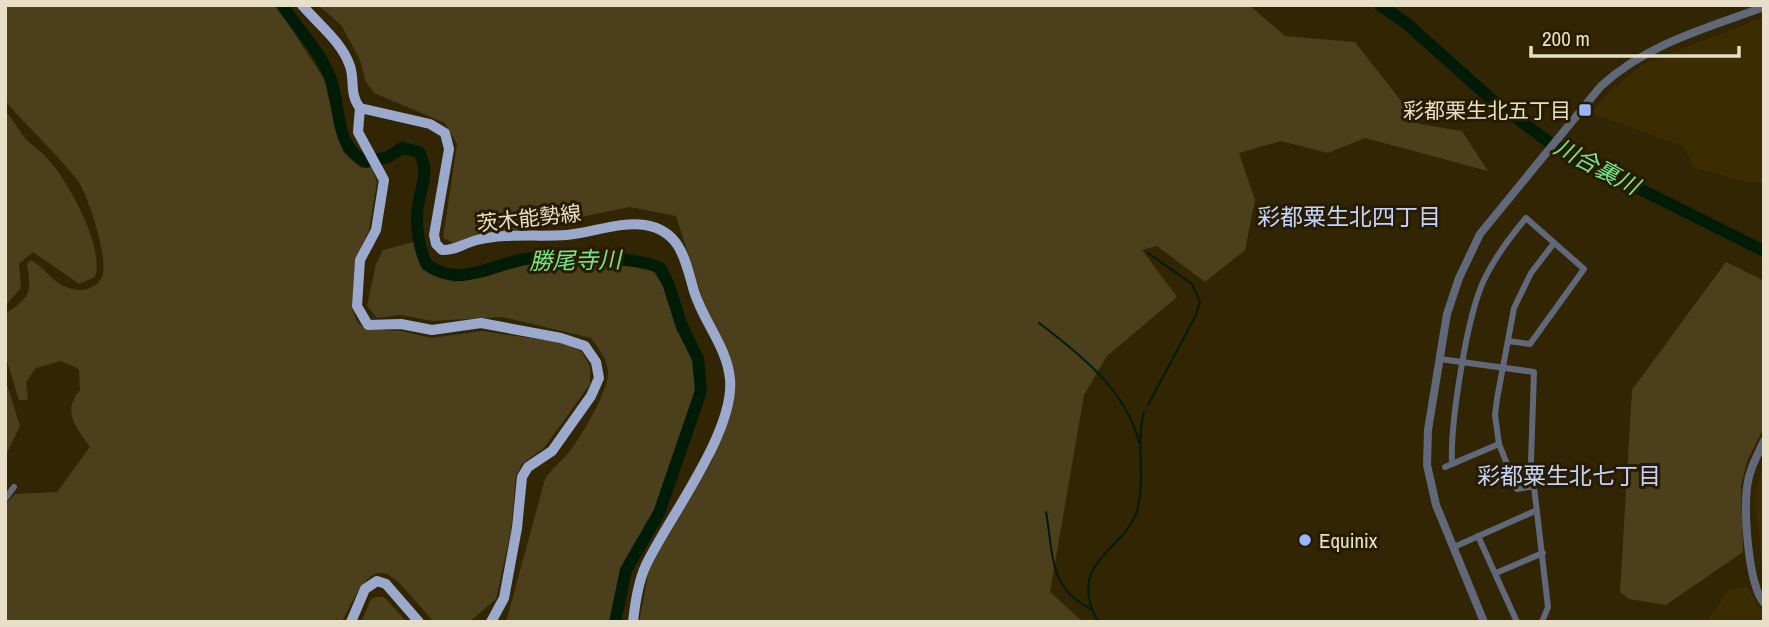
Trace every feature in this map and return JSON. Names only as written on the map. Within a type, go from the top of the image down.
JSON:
[{"type":"main road","points":[[302,5],[345,54],[351,70],[352,94],[360,108],[358,132],[384,180],[376,230],[360,260],[357,306],[368,325],[401,324],[432,330],[481,323],[502,326],[585,346],[596,362],[599,378],[591,396],[552,451],[528,467],[522,477],[504,598],[491,622]]},
{"type":"main road","name":"茨木能勢線","points":[[360,108],[430,124],[445,133],[449,149],[434,234],[436,244],[442,250],[451,251],[488,238],[569,234],[641,224],[660,228],[672,235],[681,247],[696,297],[724,356],[730,379],[729,398],[707,460],[645,568],[633,622]]},
{"type":"main road","points":[[351,622],[365,589],[377,581],[386,584],[419,622]]},
{"type":"street","points":[[1484,622],[1436,505],[1427,465],[1427,430],[1447,314],[1466,259],[1480,234],[1601,86],[1630,62],[1668,43],[1764,7]]},
{"type":"street","points":[[1452,464],[1451,443],[1482,284],[1508,239],[1526,218],[1584,269],[1530,344],[1508,341]]},
{"type":"street","points":[[1535,486],[1517,489],[1499,444],[1495,415],[1514,308],[1522,288],[1554,243]]},
{"type":"street","points":[[1440,359],[1534,372],[1531,461],[1548,607],[1542,622]]},
{"type":"street","points":[[1764,441],[1750,473],[1746,501],[1754,581],[1764,603]]},
{"type":"street","points":[[1445,467],[1499,444]]},
{"type":"street","points":[[5,499],[15,487]]},
{"type":"street","points":[[1454,547],[1535,511]]},
{"type":"street","points":[[1478,536],[1517,622]]},
{"type":"street","points":[[1496,573],[1543,553]]},
{"type":"shaded area","points":[[5,5],[276,5],[324,79],[344,153],[361,168],[371,165],[377,182],[369,230],[355,259],[352,308],[357,322],[365,329],[401,331],[432,338],[482,331],[563,343],[581,351],[590,366],[590,384],[544,448],[522,464],[516,476],[511,531],[496,599],[469,622],[434,622],[405,589],[384,573],[375,574],[365,582],[342,622],[5,622],[5,505],[15,494],[57,492],[90,447],[75,425],[71,412],[80,390],[79,369],[61,361],[36,368],[26,382],[28,400],[19,400],[5,355],[5,314],[27,294],[27,265],[30,260],[65,287],[85,290],[96,285],[101,279],[103,259],[97,230],[78,181],[5,101]]},
{"type":"shaded area","points":[[318,5],[1249,5],[1285,36],[1355,42],[1419,124],[1462,131],[1488,171],[1365,138],[1328,153],[1281,141],[1239,153],[1255,200],[1245,250],[1205,282],[1157,246],[1142,250],[1177,297],[1107,356],[1084,395],[1050,592],[1083,622],[639,622],[649,569],[712,461],[732,399],[735,377],[729,355],[704,303],[676,216],[630,207],[453,243],[443,238],[457,144],[445,123],[374,93],[366,82],[360,60],[341,25]]},
{"type":"shaded area","points":[[1764,17],[1764,182],[1747,182],[1695,168],[1683,146],[1590,113],[1612,89],[1643,64]]},
{"type":"shaded area","points":[[5,110],[24,137],[48,159],[65,182],[90,232],[97,264],[95,277],[79,284],[33,252],[19,264],[21,288],[5,306]]},
{"type":"shaded area","points":[[418,241],[419,253],[428,272],[454,282],[485,277],[529,263],[624,262],[650,267],[663,285],[676,329],[693,360],[695,391],[654,513],[620,570],[610,622],[506,622],[545,479],[570,451],[599,401],[608,372],[604,359],[591,338],[503,317],[433,321],[401,315],[377,318],[367,306],[376,264],[383,250]]},
{"type":"shaded area","points":[[1726,262],[1764,281],[1764,427],[1747,461],[1741,486],[1743,552],[1666,605],[1629,599],[1620,592],[1632,390]]},
{"type":"shaded area","points":[[5,378],[20,426],[5,457]]},
{"type":"shaded area","points":[[1764,460],[1764,585],[1755,498]]},
{"type":"shaded area","points":[[1747,587],[1764,616],[1764,622],[1706,622],[1729,590]]},
{"type":"shaded area","points":[[384,597],[407,622],[361,622],[371,599]]},
{"type":"waterway","name":"勝尾寺川","points":[[282,5],[314,49],[330,77],[343,136],[355,155],[366,162],[388,157],[402,148],[419,152],[424,166],[424,179],[418,206],[417,228],[427,265],[440,272],[464,275],[525,259],[574,257],[633,261],[660,268],[698,359],[701,391],[659,513],[626,570],[615,622]]},
{"type":"waterway","name":"川合裏川","points":[[1380,5],[1406,23],[1491,99],[1554,146],[1764,251]]},
{"type":"waterway","points":[[1148,253],[1192,284],[1200,302],[1196,315],[1148,405]]},
{"type":"waterway","points":[[1039,323],[1085,361],[1113,390],[1133,424],[1139,443]]},
{"type":"waterway","points":[[1098,622],[1090,602],[1088,586],[1099,560],[1129,527],[1136,514],[1141,489],[1140,437],[1144,412]]},
{"type":"waterway","points":[[1046,512],[1052,556],[1060,580],[1067,591],[1091,609]]},
{"type":"place","name":"彩都栗生北五丁目","points":[[1585,110]]},
{"type":"place","name":"Equinix","points":[[1305,540]]},
{"type":"district","name":"彩都粟生北四丁目","points":[[1349,216]]},
{"type":"district","name":"彩都粟生北七丁目","points":[[1569,475]]}]
